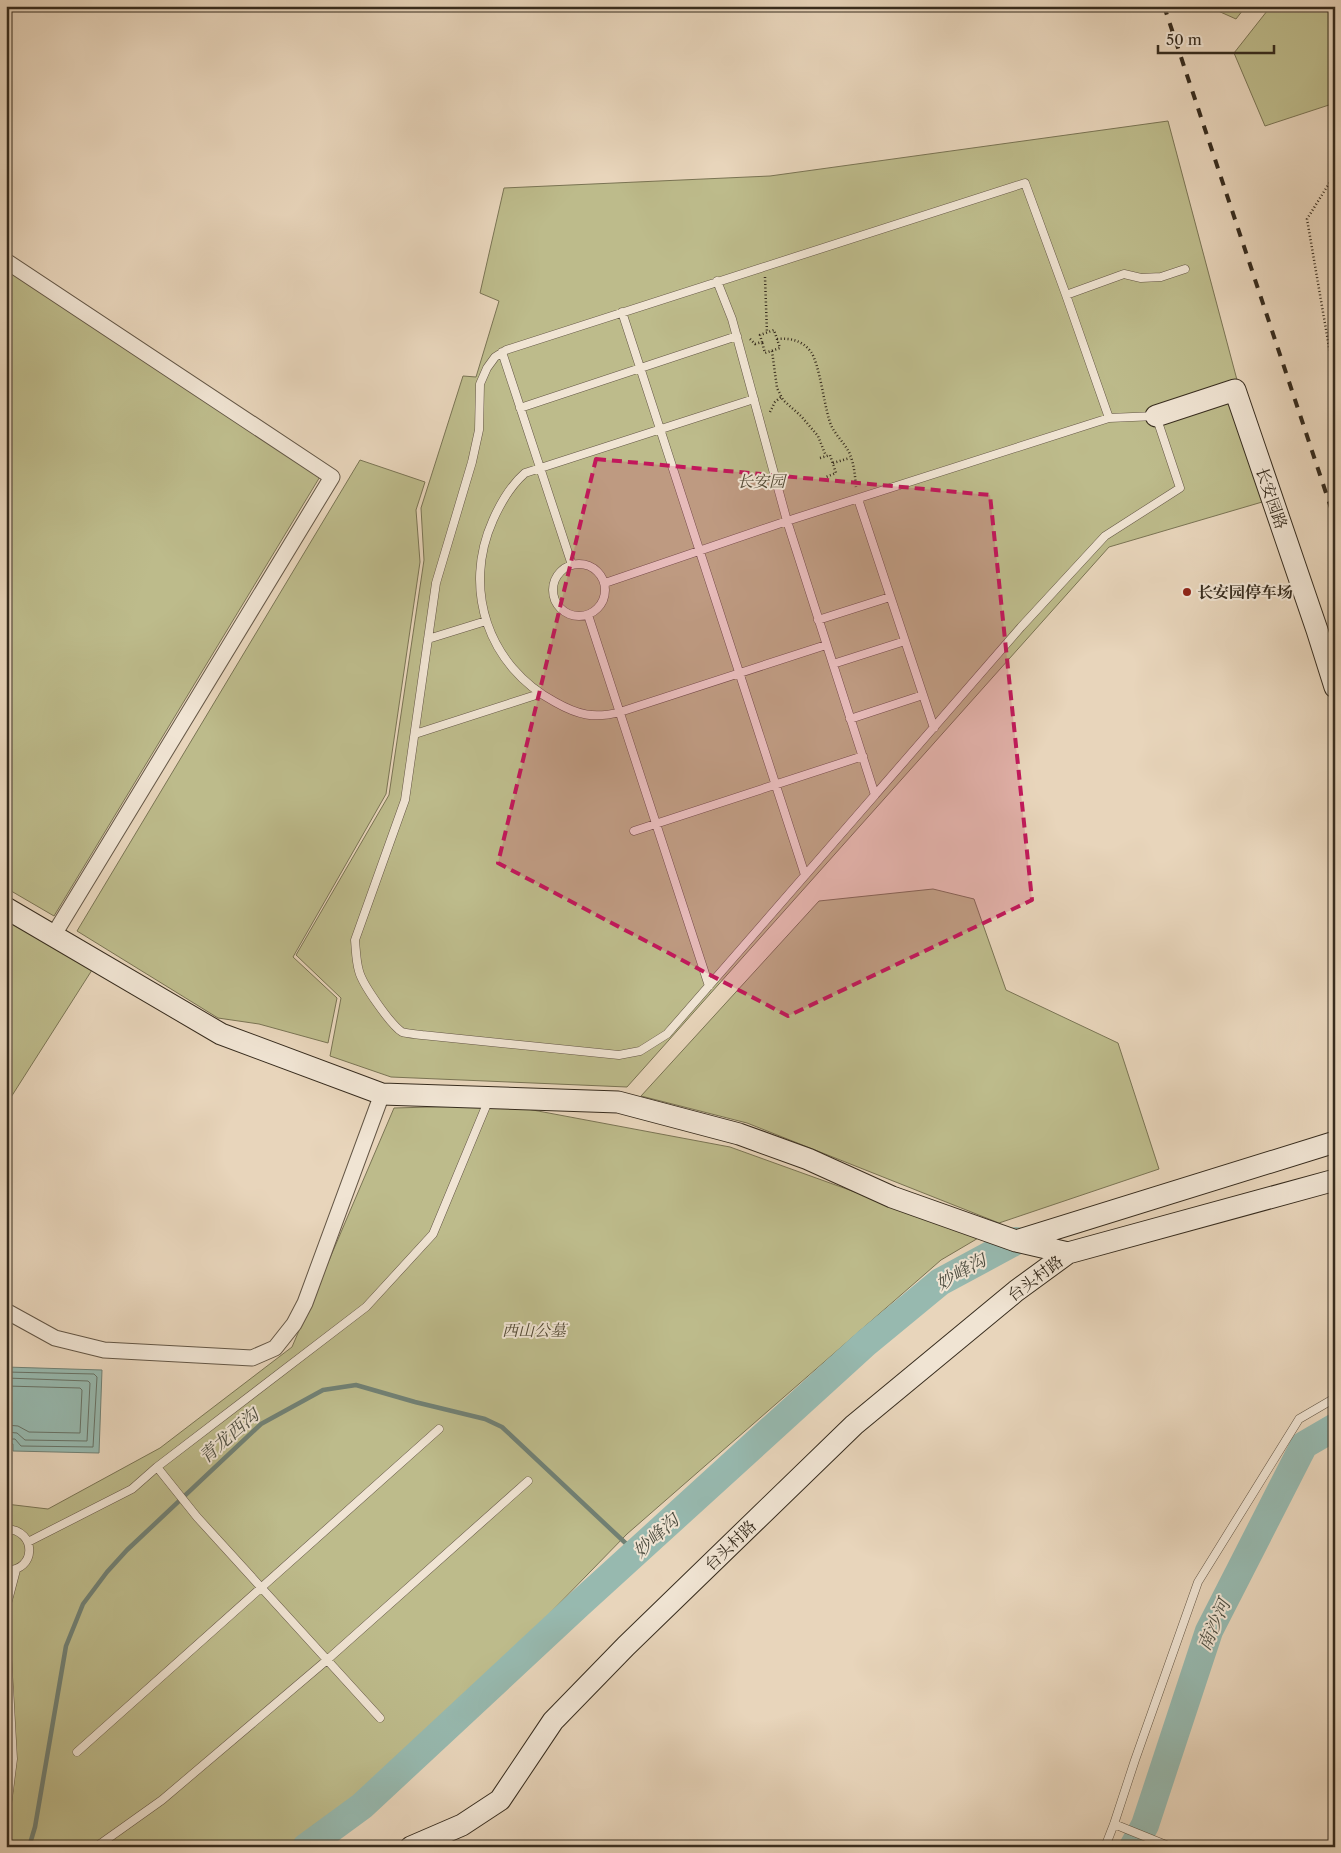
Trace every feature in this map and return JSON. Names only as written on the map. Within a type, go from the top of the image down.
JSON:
[{"type":"street","points":[[6,261],[332,477],[53,936]]},
{"type":"street","name":"长安园路","points":[[1156,416],[1235,390],[1335,687]]},
{"type":"street","points":[[6,908],[221,1034],[382,1094],[618,1102],[739,1134],[808,1159],[892,1197],[1016,1241],[1068,1253],[1335,1180]]},
{"type":"street","points":[[6,1311],[55,1338],[104,1350],[252,1358],[275,1348],[294,1324],[305,1303],[382,1094]]},
{"type":"street","points":[[1016,1241],[1335,1142]]},
{"type":"street","name":"台头村路","points":[[411,1847],[462,1824],[500,1800],[553,1721],[626,1646],[854,1425],[1016,1291],[1068,1253]]},
{"type":"lane","points":[[605,582],[787,521],[1109,418],[1156,416],[1180,488],[1105,536],[1021,627],[667,1034],[640,1051],[619,1055],[404,1032],[396,1026],[380,1007],[359,974],[355,940],[405,800],[436,583],[472,462],[479,430],[480,384],[486,368],[495,356],[622,312],[1024,183],[1109,418]]},
{"type":"lane","points":[[1066,295],[1124,274],[1140,278],[1161,277],[1185,269]]},
{"type":"lane","points":[[718,281],[736,336],[787,521],[876,795]]},
{"type":"lane","points":[[622,312],[805,875]]},
{"type":"lane","points":[[520,408],[736,336]]},
{"type":"lane","points":[[502,352],[572,565]]},
{"type":"lane","points":[[754,399],[525,473],[513,483],[499,505],[486,535],[480,584],[482,610],[490,633],[503,657],[519,677],[539,694],[561,706],[593,717],[620,712],[826,645]]},
{"type":"lane","points":[[858,499],[934,728]]},
{"type":"lane","points":[[587,564],[595,568],[605,582],[604,600],[600,607],[588,615],[576,617],[561,610],[555,603],[553,586],[556,577],[562,570],[572,565],[587,564]]},
{"type":"lane","points":[[818,620],[890,597]]},
{"type":"lane","points":[[588,615],[709,986]]},
{"type":"lane","points":[[428,639],[486,621]]},
{"type":"lane","points":[[833,664],[905,641]]},
{"type":"lane","points":[[415,734],[539,694]]},
{"type":"lane","points":[[850,719],[923,695]]},
{"type":"lane","points":[[634,831],[863,756]]},
{"type":"lane","points":[[28,1542],[132,1489],[366,1307],[432,1234],[489,1098]]},
{"type":"lane","points":[[1104,1847],[1114,1824],[1198,1582],[1299,1419],[1335,1398]]},
{"type":"lane","points":[[77,1752],[439,1429]]},
{"type":"lane","points":[[158,1467],[186,1504],[380,1718]]},
{"type":"lane","points":[[96,1847],[162,1800],[327,1660],[528,1481]]},
{"type":"lane","points":[[6,1529],[19,1532],[28,1542],[30,1548],[26,1561],[16,1570],[6,1608]]},
{"type":"lane","points":[[6,1570],[16,1570]]},
{"type":"lane","points":[[6,1632],[13,1759],[6,1815]]},
{"type":"lane","points":[[1114,1824],[1171,1846]]},
{"type":"path","points":[[1335,174],[1307,219],[1329,347],[1335,367]]},
{"type":"path","points":[[766,266],[764,283],[767,333]]},
{"type":"path","points":[[774,330],[780,348],[765,353],[760,335],[767,333],[774,330]]},
{"type":"path","points":[[736,336],[750,339],[755,344],[762,342]]},
{"type":"path","points":[[777,338],[798,340],[812,353],[829,422],[851,458],[858,499]]},
{"type":"path","points":[[772,351],[777,388],[781,396],[789,407],[801,416],[818,436],[826,456]]},
{"type":"path","points":[[760,422],[767,416],[781,396]]},
{"type":"path","points":[[820,458],[830,454],[836,474],[826,476]]},
{"type":"path","points":[[833,463],[851,458]]},
{"type":"highlighted area","points":[[596,459],[990,495],[1032,900],[788,1016],[498,863]]},
{"type":"green space","points":[[1207,6],[1246,6],[1236,19]]},
{"type":"green space","points":[[1271,6],[1335,6],[1335,103],[1265,126],[1234,53]]},
{"type":"green space","name":"长安园","points":[[1168,121],[1269,500],[1109,547],[627,1087],[391,1077],[330,1056],[341,998],[296,955],[389,795],[424,560],[421,508],[463,376],[476,377],[499,301],[480,293],[504,188],[770,176]]},
{"type":"green space","points":[[6,266],[321,475],[54,916],[6,888]]},
{"type":"green space","points":[[360,460],[425,482],[416,510],[420,562],[386,794],[293,957],[337,998],[328,1043],[259,1024],[218,1018],[77,931]]},
{"type":"green space","points":[[933,889],[974,899],[1006,990],[1118,1043],[1159,1169],[999,1223],[747,1123],[641,1096],[819,901]]},
{"type":"green space","points":[[6,919],[92,970],[6,1105]]},
{"type":"green space","name":"西山公墓","points":[[506,1105],[730,1147],[980,1237],[941,1260],[627,1534],[395,1772],[311,1827],[292,1847],[6,1847],[6,1504],[48,1509],[160,1448],[292,1347],[394,1108]]},
{"type":"water","points":[[6,1367],[102,1370],[99,1453],[13,1451],[13,1444],[6,1443]]},
{"type":"waterway","name":"妙峰沟","points":[[306,1847],[362,1806],[578,1605],[866,1343],[940,1282],[1016,1241]]},
{"type":"waterway","name":"青龙西沟","points":[[29,1847],[35,1827],[66,1646],[83,1604],[107,1572],[127,1550],[261,1424],[323,1390],[356,1385],[485,1419],[502,1427],[635,1552]]},
{"type":"waterway","name":"南沙河","points":[[1133,1847],[1145,1825],[1209,1631],[1304,1445],[1335,1427]]},
{"type":"railway","points":[[1164,6],[1335,520]]},
{"type":"place","name":"长安园停车场","points":[[1187,592]]}]
